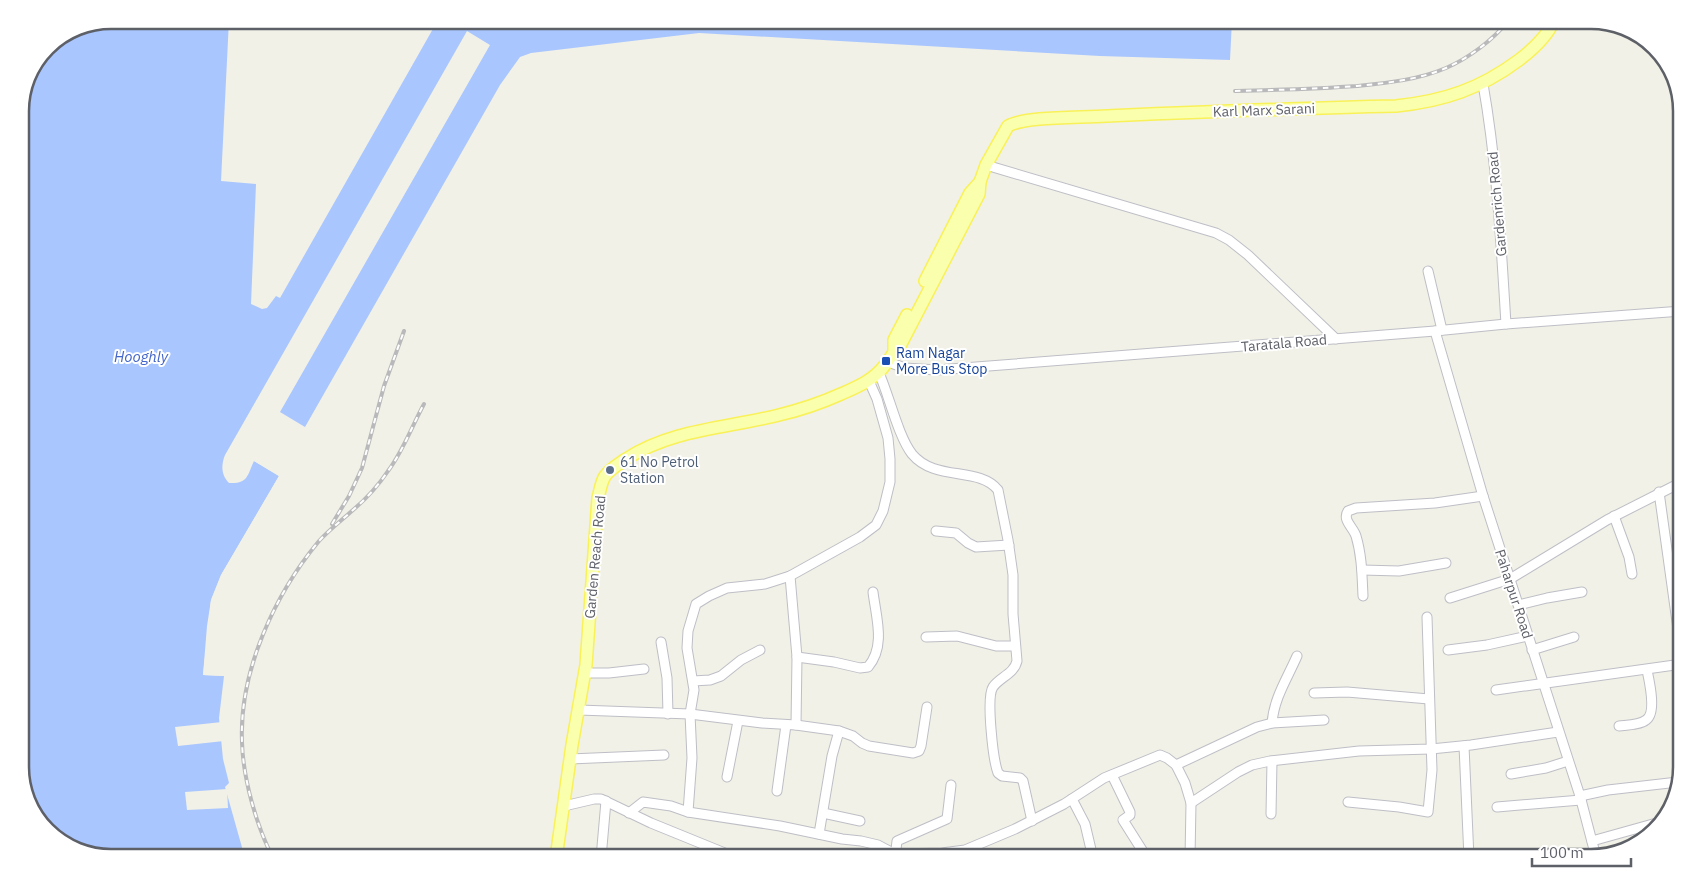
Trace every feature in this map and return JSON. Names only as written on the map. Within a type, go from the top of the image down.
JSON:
[{"type":"main road","name":"Karl Marx Sarani","points":[[888,362],[894,350],[901,344],[979,194],[980,182],[986,165],[1003,132],[1013,123],[1032,120],[1418,104],[1445,98],[1483,84],[1528,54],[1550,29]]},
{"type":"main road","name":"Garden Reach Road","points":[[557,849],[584,673],[598,498],[605,476],[618,464],[638,451],[665,439],[686,433],[779,415],[818,403],[868,381],[879,373],[888,362]]},
{"type":"street","name":"Gardenrich Road","points":[[1483,84],[1490,123],[1506,324]]},
{"type":"street","points":[[986,165],[1223,236],[1248,255],[1336,339]]},
{"type":"street","name":"Paharpur Road","points":[[1428,271],[1439,331],[1483,496],[1580,798],[1592,849]]},
{"type":"street","name":"Taratala Road","points":[[888,362],[910,369],[937,370],[1673,312]]},
{"type":"street","points":[[879,373],[904,440],[911,453],[919,461],[950,474],[983,478],[998,490],[1013,575],[1013,614],[1017,661],[1016,666],[993,686],[989,702],[997,771],[1002,776],[1018,777],[1023,781],[1032,821]]},
{"type":"street","points":[[688,812],[692,758],[690,714],[694,690],[687,648],[688,631],[696,604],[727,588],[765,584],[790,576],[860,538],[876,525],[883,511],[890,482],[890,459],[888,438],[877,399],[868,381]]},
{"type":"street","points":[[1450,598],[1510,579],[1614,516],[1673,486]]},
{"type":"street","points":[[1659,492],[1673,600]]},
{"type":"street","points":[[1363,596],[1362,570],[1355,534],[1346,519],[1346,514],[1350,509],[1435,503],[1483,496]]},
{"type":"street","points":[[1614,516],[1629,556],[1632,574]]},
{"type":"street","points":[[936,531],[956,533],[976,547],[1009,545]]},
{"type":"street","points":[[1362,570],[1399,571],[1446,563]]},
{"type":"street","points":[[790,576],[797,657],[796,724]]},
{"type":"street","points":[[797,657],[860,668],[868,667],[878,649],[878,626],[872,592]]},
{"type":"street","points":[[1518,605],[1582,592]]},
{"type":"street","points":[[1348,802],[1428,812],[1432,770],[1427,617]]},
{"type":"street","points":[[926,637],[957,636],[996,646],[1015,646]]},
{"type":"street","points":[[1448,650],[1487,645],[1528,636]]},
{"type":"street","points":[[1532,650],[1574,637]]},
{"type":"street","points":[[661,642],[667,678],[668,714]]},
{"type":"street","points":[[693,681],[710,680],[720,676],[760,650]]},
{"type":"street","points":[[1272,723],[1275,703],[1296,656]]},
{"type":"street","points":[[1496,690],[1647,670],[1673,664]]},
{"type":"street","points":[[584,673],[609,673],[644,669]]},
{"type":"street","points":[[1619,726],[1646,721],[1650,717],[1652,702],[1647,670]]},
{"type":"street","points":[[1314,693],[1347,692],[1429,699]]},
{"type":"street","points":[[579,710],[690,714],[738,721],[786,725],[796,724],[839,731],[853,736],[869,746],[917,753],[921,746],[927,706]]},
{"type":"street","points":[[1176,765],[1257,727],[1272,723],[1324,720]]},
{"type":"street","points":[[727,777],[738,721]]},
{"type":"street","points":[[777,791],[786,725]]},
{"type":"street","points":[[819,834],[832,756],[839,731]]},
{"type":"street","points":[[1191,803],[1238,772],[1252,765],[1272,761],[1359,751],[1464,746],[1558,732]]},
{"type":"street","points":[[1464,746],[1468,849]]},
{"type":"street","points":[[570,759],[664,755]]},
{"type":"street","points":[[967,849],[1032,821],[1112,775],[1160,755],[1168,758],[1176,765],[1191,803],[1190,849]]},
{"type":"street","points":[[1271,814],[1272,761]]},
{"type":"street","points":[[1512,774],[1546,768],[1568,761]]},
{"type":"street","points":[[1112,775],[1130,812],[1130,815],[1123,820],[1142,849]]},
{"type":"street","points":[[1497,808],[1580,798],[1608,790],[1672,783]]},
{"type":"street","points":[[896,849],[896,845],[901,839],[948,819],[951,785]]},
{"type":"street","points":[[1072,798],[1088,833],[1091,849]]},
{"type":"street","points":[[564,806],[594,799],[606,801],[629,813],[676,832],[709,849]]},
{"type":"street","points":[[602,849],[606,801]]},
{"type":"street","points":[[629,813],[643,802],[671,806],[688,812],[878,844],[885,849]]},
{"type":"street","points":[[823,813],[860,821]]},
{"type":"street","points":[[1592,841],[1649,825]]},
{"type":"water","name":"Hooghly","points":[[100,29],[229,29],[221,181],[256,184],[251,304],[262,309],[267,308],[276,296],[280,298],[433,29],[1232,29],[1230,60],[1100,56],[699,33],[531,53],[520,57],[500,85],[305,427],[280,412],[490,45],[467,31],[225,455],[222,466],[223,473],[229,483],[240,482],[246,478],[254,461],[279,476],[221,575],[211,600],[203,675],[224,676],[219,718],[223,759],[229,783],[225,787],[242,849],[100,849],[75,841],[57,829],[37,803],[30,783],[29,105],[37,75],[57,49],[84,33]]},
{"type":"pier","points":[[255,459],[280,473],[281,476],[223,576],[214,601],[209,626],[205,673],[224,673],[224,676],[203,675],[211,600],[221,575],[279,476],[254,461]]},
{"type":"pier","points":[[222,722],[224,741],[178,746],[175,727]]},
{"type":"pier","points":[[227,789],[228,808],[187,810],[185,792]]},
{"type":"railway","points":[[1235,91],[1357,86],[1379,84],[1424,75],[1446,68],[1472,54],[1501,29]]},
{"type":"railway","points":[[332,524],[349,496],[362,468],[384,386],[404,331]]},
{"type":"railway","points":[[269,849],[256,816],[243,756],[243,715],[253,661],[275,609],[303,562],[319,541],[363,501],[380,482],[398,455],[424,404]]},
{"type":"place","name":"Ram Nagar More Bus Stop","points":[[886,361]]},
{"type":"place","name":"61 No Petrol Station","points":[[610,470]]}]
